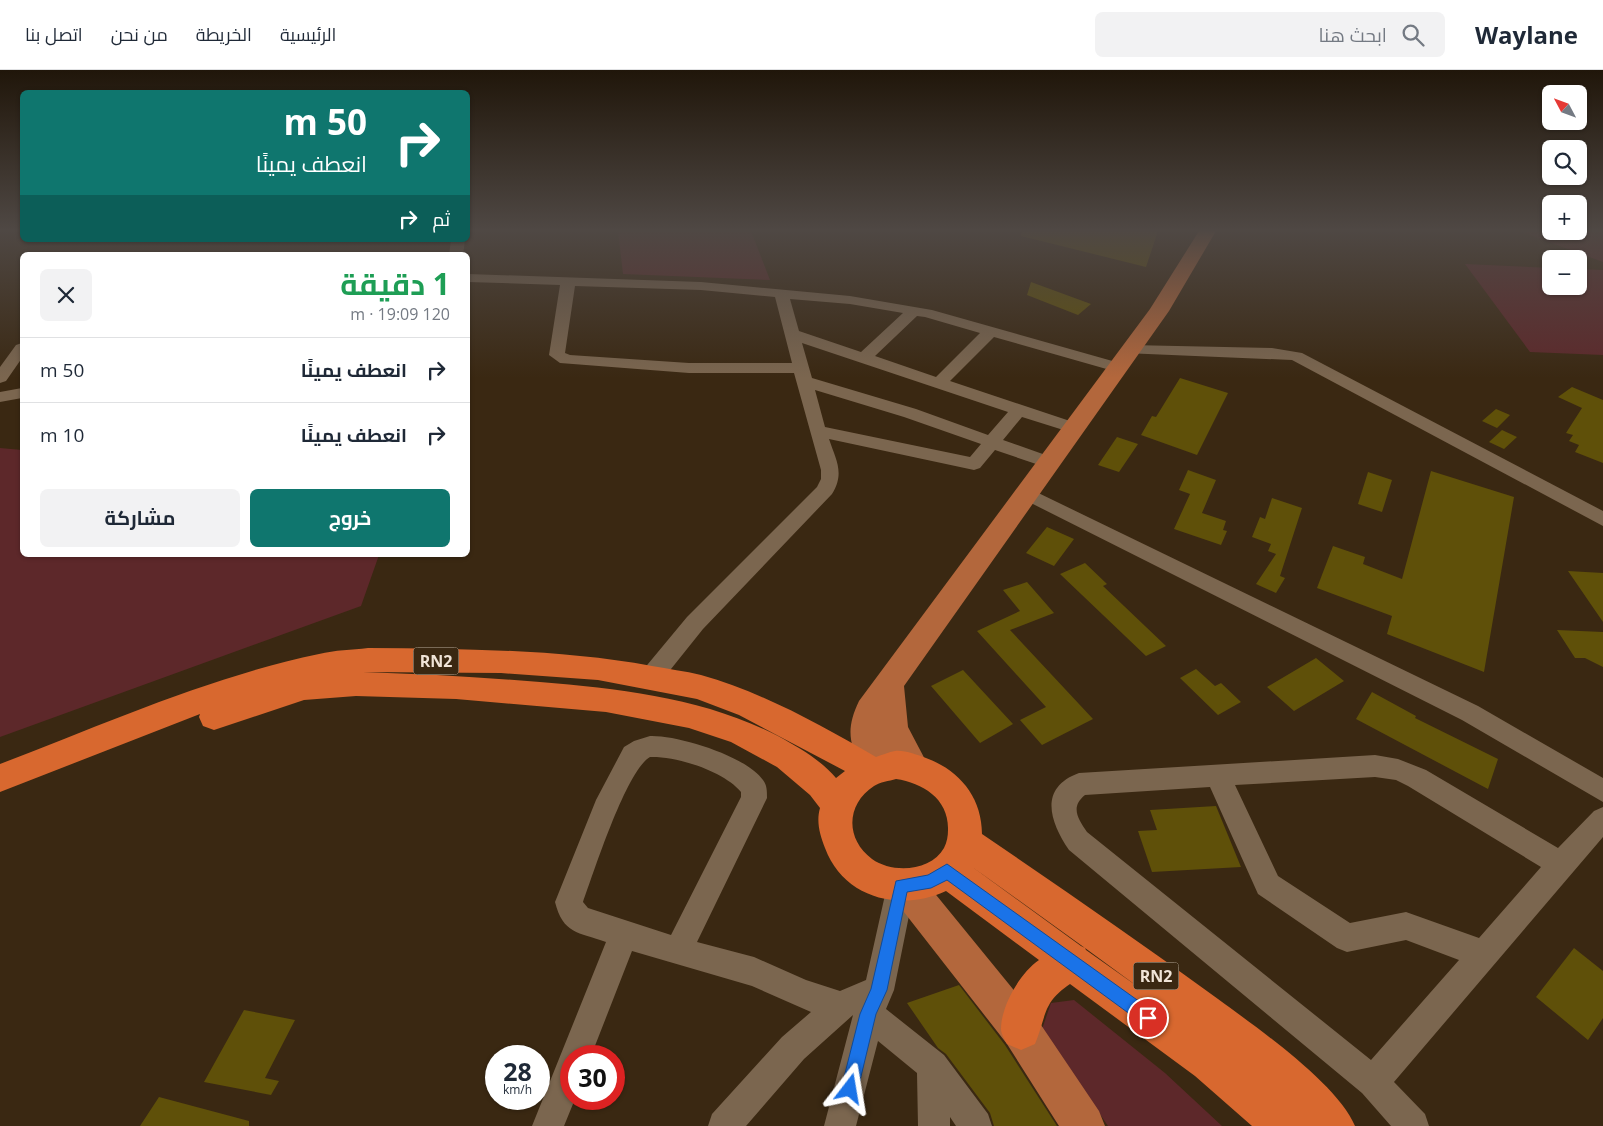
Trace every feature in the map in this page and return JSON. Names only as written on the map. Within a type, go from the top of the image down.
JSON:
[{"type":"highway","name":"RN2","points":[[0,778],[197,702],[262,680],[321,665],[368,660],[501,662],[598,668],[700,687],[750,706],[875,769]]},
{"type":"highway","name":"RN2","points":[[0,799],[185,726],[304,688],[356,684],[456,687],[606,700],[688,715],[742,733],[788,757],[822,785],[837,803],[834,821],[837,839],[846,857],[861,872],[880,882],[930,873],[1123,952],[1245,1043],[1289,1080],[1334,1126]]},
{"type":"highway","points":[[837,803],[845,789],[856,778],[875,769],[896,765],[913,768],[936,778],[955,795],[965,818],[930,873]]},
{"type":"highway","name":"RN2","points":[[930,873],[1072,961],[1209,1062],[1284,1126]]},
{"type":"highway","points":[[1021,1030],[1025,1010],[1035,988],[1048,975],[1072,961]]},
{"type":"main road","points":[[875,769],[864,738],[865,726],[870,710],[1179,280]]},
{"type":"main road","points":[[889,682],[890,721],[893,734],[913,768]]},
{"type":"main road","points":[[930,873],[935,924],[955,945],[1021,1030],[1084,1126]]},
{"type":"street","points":[[525,280],[701,286],[780,292],[915,310],[991,330],[1123,358],[1272,353],[1296,356],[1603,519]]},
{"type":"street","points":[[568,282],[557,355],[566,360],[803,374],[1048,462]]},
{"type":"street","points":[[652,677],[695,622],[825,490],[830,479],[830,470],[780,292]]},
{"type":"street","points":[[864,358],[915,310]]},
{"type":"street","points":[[939,383],[991,330]]},
{"type":"street","points":[[792,334],[1073,428]]},
{"type":"street","points":[[0,378],[20,351]]},
{"type":"street","points":[[0,397],[20,393]]},
{"type":"street","points":[[818,431],[974,464],[1019,409]]},
{"type":"street","points":[[1026,493],[1470,713],[1603,791]]},
{"type":"street","points":[[678,951],[754,798],[754,788],[743,776],[701,757],[664,746],[651,746],[639,750],[632,755],[609,800],[569,902],[572,913],[580,919],[624,934],[678,951],[754,972],[803,994],[862,1003],[933,1066],[976,1126]]},
{"type":"street","points":[[1413,1126],[1373,1082],[1086,848],[1064,821],[1063,806],[1067,793],[1079,784],[1375,766],[1398,770],[1417,778],[1560,864]]},
{"type":"street","points":[[1218,776],[1268,885],[1347,938],[1406,926],[1483,954]]},
{"type":"street","points":[[1373,1082],[1560,864],[1603,819]]},
{"type":"street","points":[[840,1126],[862,1003],[930,873]]},
{"type":"street","points":[[580,1045],[624,934]]},
{"type":"street","points":[[724,1126],[793,1048],[862,1003]]},
{"type":"street","points":[[933,1066],[934,1126]]},
{"type":"street","points":[[548,1126],[560,1096]]},
{"type":"shaded area","points":[[1477,280],[1542,280],[1542,295],[1587,295],[1587,280],[1603,280],[1603,355],[1530,352]]},
{"type":"shaded area","points":[[0,448],[20,450],[20,557],[378,557],[361,606],[0,737]]},
{"type":"shaded area","points":[[1074,1000],[1165,1073],[1222,1126],[1108,1126],[1042,1029],[1051,1003]]},
{"type":"building","points":[[1031,282],[1091,304],[1078,315],[1027,295]]},
{"type":"building","points":[[1180,378],[1228,393],[1197,455],[1141,435],[1152,416],[1156,417]]},
{"type":"building","points":[[1572,387],[1603,400],[1603,463],[1575,452],[1579,445],[1569,441],[1573,435],[1566,433],[1582,408],[1558,397]]},
{"type":"building","points":[[1496,409],[1510,415],[1497,428],[1482,421]]},
{"type":"building","points":[[1502,430],[1517,437],[1504,449],[1489,442]]},
{"type":"building","points":[[1117,437],[1138,444],[1119,472],[1098,465]]},
{"type":"building","points":[[1188,470],[1216,480],[1202,513],[1226,521],[1223,530],[1227,531],[1221,545],[1174,529],[1190,494],[1179,490]]},
{"type":"building","points":[[1431,471],[1514,497],[1484,672],[1387,634],[1392,616],[1317,588],[1333,546],[1365,557],[1363,564],[1402,579]]},
{"type":"building","points":[[1368,472],[1392,480],[1382,512],[1358,504]]},
{"type":"building","points":[[1272,498],[1302,508],[1280,576],[1285,578],[1276,593],[1256,584],[1276,554],[1268,551],[1271,544],[1252,537],[1260,517],[1265,519]]},
{"type":"building","points":[[1047,527],[1074,539],[1054,566],[1026,553]]},
{"type":"building","points":[[1085,563],[1107,584],[1103,586],[1166,646],[1146,656],[1060,574]]},
{"type":"building","points":[[1568,571],[1603,573],[1603,622]]},
{"type":"building","points":[[1027,582],[1054,613],[1010,630],[1093,719],[1042,745],[1020,720],[1046,707],[977,631],[1020,611],[1003,590]]},
{"type":"building","points":[[1557,630],[1603,632],[1603,667],[1585,658],[1575,658]]},
{"type":"building","points":[[1316,658],[1344,681],[1294,711],[1267,687]]},
{"type":"building","points":[[1196,669],[1215,686],[1221,683],[1241,702],[1218,715],[1180,678]]},
{"type":"building","points":[[963,670],[1013,724],[980,743],[931,686]]},
{"type":"building","points":[[1372,692],[1416,716],[1415,718],[1498,759],[1488,789],[1356,719]]},
{"type":"building","points":[[1216,806],[1241,867],[1152,872],[1138,831],[1157,830],[1150,810]]},
{"type":"building","points":[[1574,948],[1603,971],[1603,1018],[1588,1040],[1536,997]]},
{"type":"building","points":[[959,985],[1005,1045],[1057,1126],[994,1126],[990,1113],[946,1054],[938,1048],[907,1003]]},
{"type":"building","points":[[244,1010],[295,1020],[265,1078],[279,1081],[271,1095],[204,1082]]},
{"type":"building","points":[[159,1097],[249,1121],[249,1126],[140,1126]]},
{"type":"route","points":[[850,1089],[868,1014],[879,990],[891,943],[901,886],[931,881],[947,871],[1148,1018]]}]
